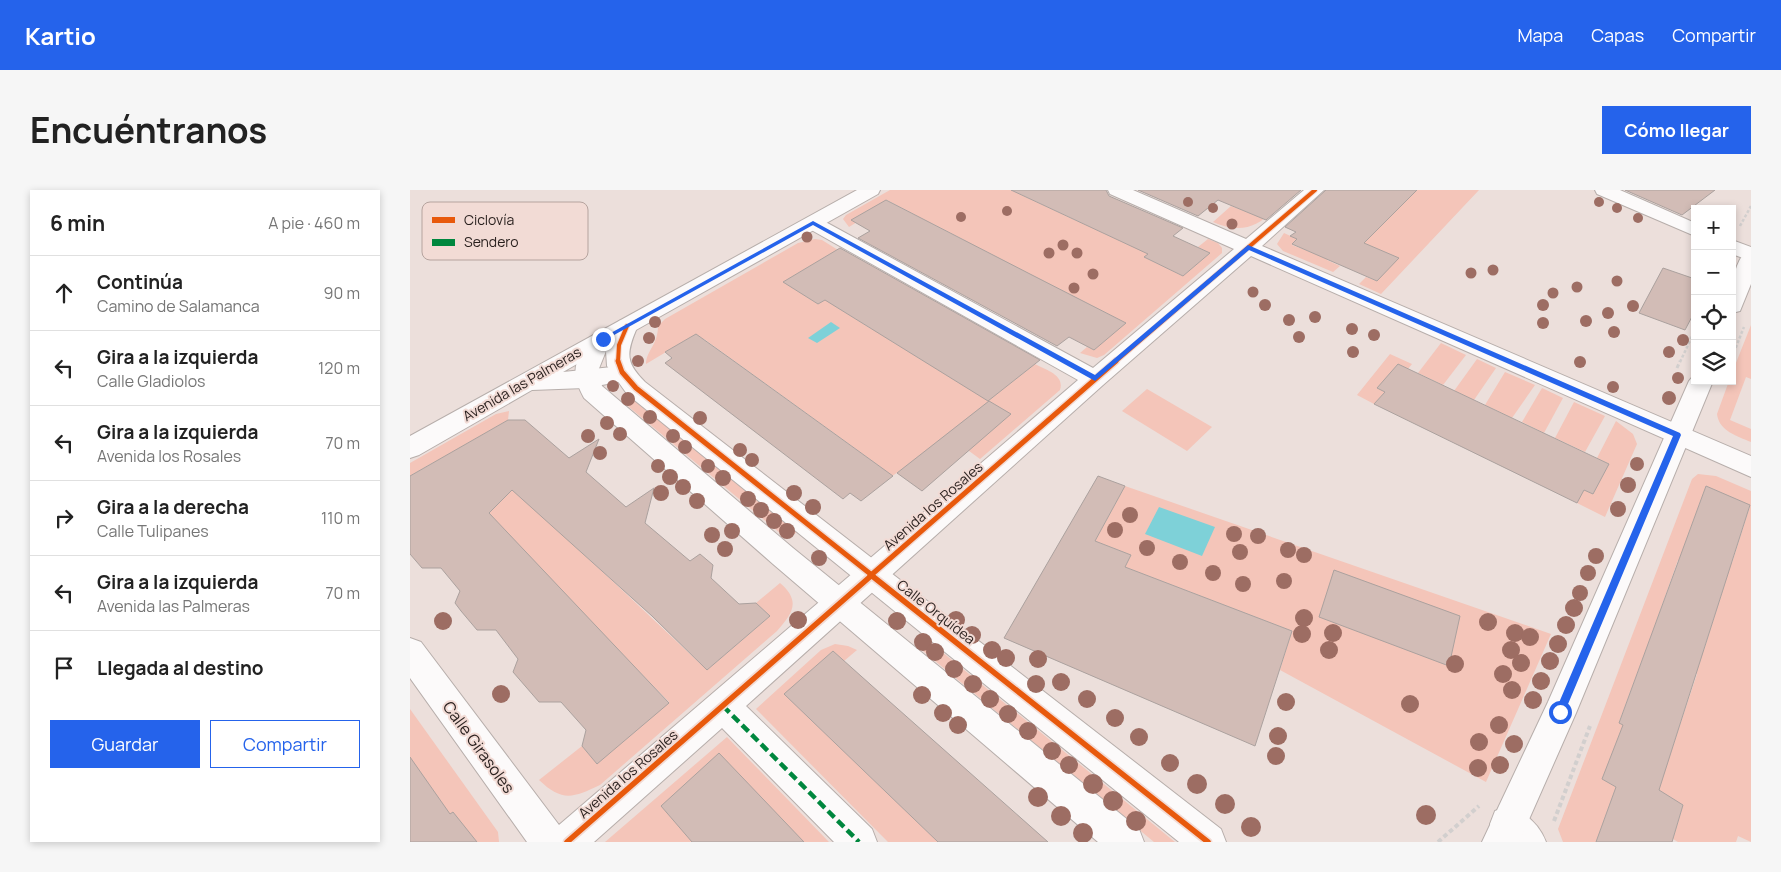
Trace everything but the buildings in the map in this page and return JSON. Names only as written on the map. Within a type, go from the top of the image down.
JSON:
[{"type":"street","name":"Avenida las Palmeras","points":[[410,448],[871,190]]},
{"type":"street","points":[[1117,190],[1751,467]]},
{"type":"street","name":"Avenida los Rosales","points":[[567,842],[1095,379],[1315,190]]},
{"type":"street","points":[[1604,190],[1691,228]]},
{"type":"street","points":[[813,223],[1095,379]]},
{"type":"street","points":[[1736,248],[1751,256],[1736,295]]},
{"type":"street","points":[[527,382],[585,380],[622,374],[617,365],[617,350],[627,326]]},
{"type":"street","points":[[603,339],[591,356],[585,370],[585,380],[593,392],[1126,842]]},
{"type":"street","name":"Calle Orquídea","points":[[622,374],[636,388],[1208,842]]},
{"type":"street","points":[[1510,830],[1699,385]]},
{"type":"street","name":"Calle Girasoles","points":[[410,652],[549,842]]},
{"type":"street","points":[[722,706],[859,842]]},
{"type":"path","points":[[1740,227],[1751,206]]},
{"type":"path","points":[[1736,347],[1745,326]]},
{"type":"path","points":[[1438,842],[1510,830],[1554,818],[1591,724]]},
{"type":"shaded area","points":[[890,190],[1011,190],[1077,221],[1161,243],[1144,257],[1183,276],[1210,253],[1198,247],[1208,239],[1218,243],[1222,248],[1222,253],[1104,355],[1097,358],[1080,353],[1087,347],[1094,350],[1125,323],[1085,302],[1071,314],[1014,266],[979,248],[964,258],[964,240],[931,223],[915,233],[917,216],[887,200],[853,219],[857,222],[849,227],[843,219],[846,215]]},
{"type":"shaded area","points":[[1297,190],[1268,216],[1250,226],[1239,228],[1227,227],[1213,222],[1231,206],[1255,215]]},
{"type":"shaded area","points":[[1417,190],[1479,190],[1381,294],[1359,284],[1366,277],[1377,281],[1398,258],[1350,238],[1327,260],[1340,266],[1333,272],[1283,251],[1277,244],[1284,233],[1297,239],[1292,245],[1311,252],[1339,225],[1372,235]]},
{"type":"shaded area","points":[[815,239],[822,240],[838,250],[817,270],[790,286],[818,304],[843,288],[835,306],[873,330],[891,318],[888,339],[922,360],[940,347],[1007,386],[1035,364],[1054,374],[1060,380],[1060,390],[980,459],[965,448],[1010,414],[992,403],[961,428],[888,479],[882,468],[704,339],[699,342],[691,337],[646,364],[656,338],[658,326],[665,319],[798,243]]},
{"type":"shaded area","points":[[1751,325],[1751,379],[1746,377],[1730,420],[1751,429],[1751,442],[1725,429],[1718,420],[1717,414],[1728,385],[1736,385],[1736,363]]},
{"type":"shaded area","points":[[1441,343],[1466,355],[1443,385],[1418,373]]},
{"type":"shaded area","points":[[1390,354],[1412,364],[1408,369],[1398,364],[1378,388],[1385,392],[1374,404],[1357,395]]},
{"type":"shaded area","points":[[1477,359],[1496,368],[1474,400],[1454,391]]},
{"type":"shaded area","points":[[1505,372],[1535,385],[1512,418],[1485,405]]},
{"type":"shaded area","points":[[1542,388],[1563,398],[1544,433],[1522,422]]},
{"type":"shaded area","points":[[1147,389],[1212,427],[1187,451],[1122,411]]},
{"type":"shaded area","points":[[632,396],[797,532],[787,539],[623,402]]},
{"type":"shaded area","points":[[1574,402],[1605,416],[1585,452],[1555,438]]},
{"type":"shaded area","points":[[509,411],[508,420],[467,444],[707,670],[770,616],[756,603],[780,583],[787,589],[792,601],[791,613],[777,631],[600,785],[575,795],[561,795],[539,780],[582,746],[597,763],[669,702],[434,462],[410,476],[410,463],[496,414]]},
{"type":"shaded area","points":[[1616,421],[1633,434],[1637,444],[1605,517],[1577,503],[1584,490],[1593,494],[1609,464],[1597,458]]},
{"type":"shaded area","points":[[1698,474],[1716,476],[1751,491],[1751,842],[1738,836],[1736,842],[1678,842],[1673,839],[1683,805],[1610,761],[1602,779],[1616,787],[1596,842],[1563,842],[1558,829],[1692,479]],"holes":[[[1706,486],[1750,506],[1732,563],[1686,541]],[[1678,560],[1725,583],[1704,650],[1655,625]],[[1647,647],[1697,674],[1671,752],[1619,722]]]},
{"type":"shaded area","points":[[1125,486],[1551,634],[1486,782],[1280,670],[1292,631],[1125,567],[1131,555],[1095,541]]},
{"type":"shaded area","points":[[925,638],[1175,842],[1154,842],[917,646]]},
{"type":"shaded area","points":[[835,644],[857,650],[844,661],[833,651],[785,694],[938,842],[888,842],[756,709],[821,650]]},
{"type":"shaded area","points":[[410,709],[498,832],[499,842],[410,842]]},
{"type":"shaded area","points":[[727,737],[829,842],[605,842]]},
{"type":"water","points":[[831,322],[840,328],[817,343],[808,338]]},
{"type":"water","points":[[1159,507],[1215,527],[1202,556],[1145,534]]},
{"type":"marked path","points":[[723,706],[859,842]]},
{"type":"cycle path","points":[[567,842],[1095,379],[1315,190]]},
{"type":"cycle path","points":[[627,326],[619,345],[617,359],[622,372],[636,388],[1208,842]]},
{"type":"route","points":[[603,339],[813,223],[1095,379],[1248,247],[1677,435],[1560,712]]}]
